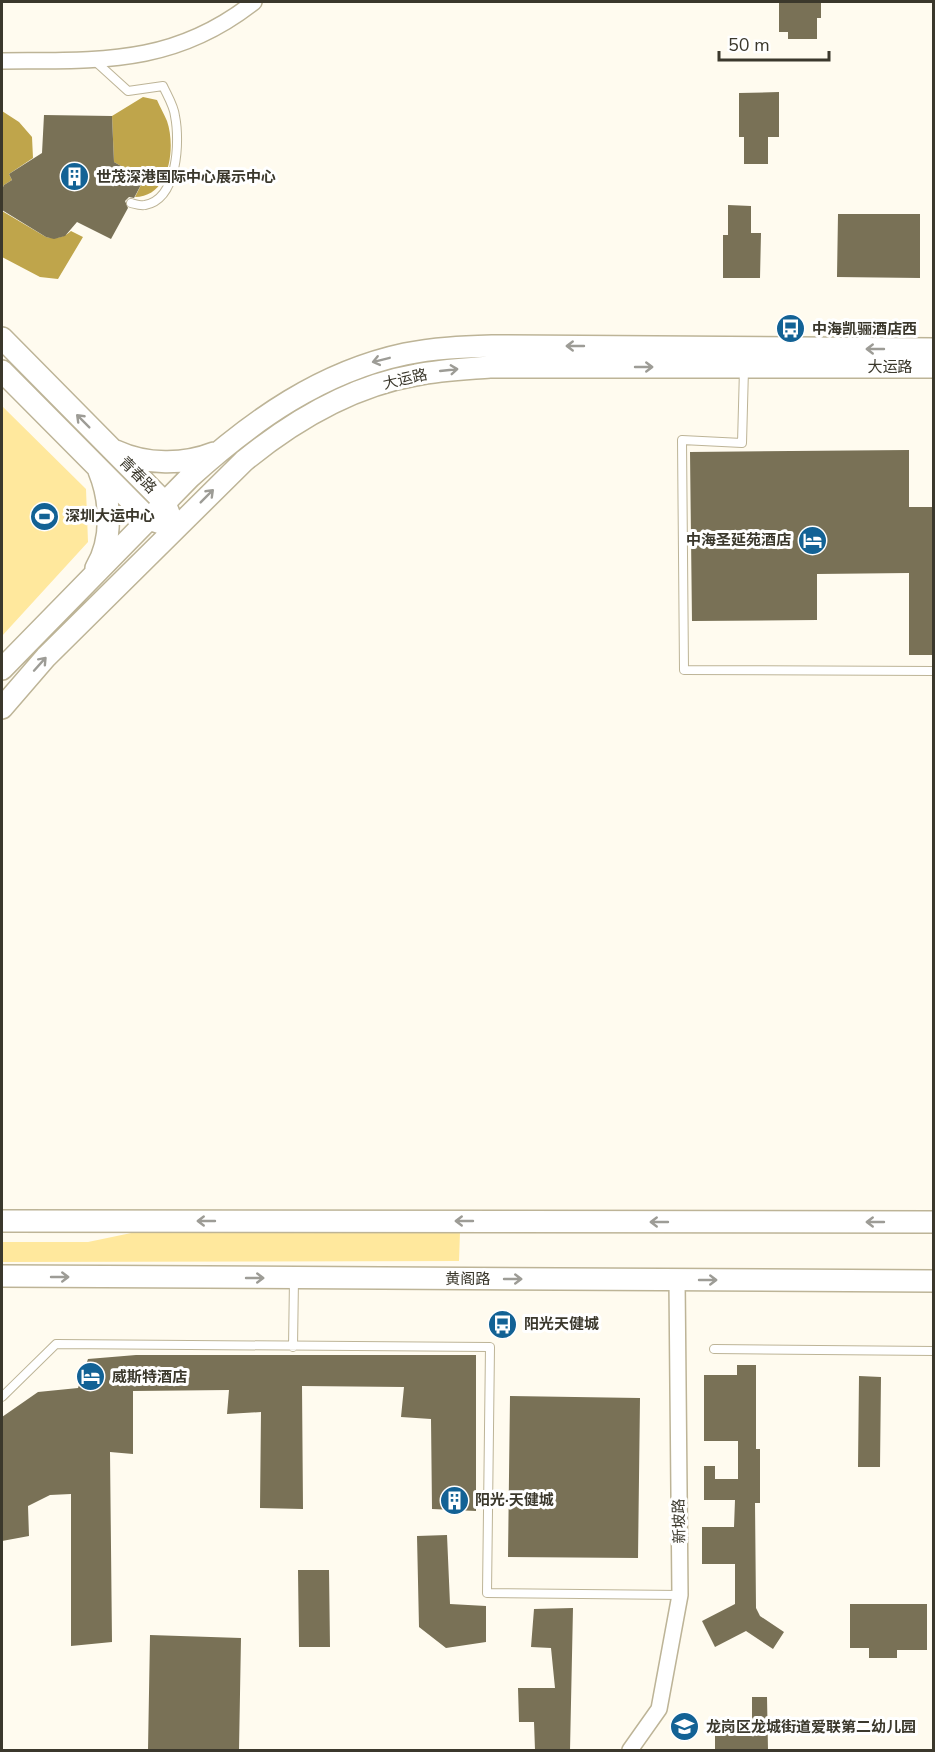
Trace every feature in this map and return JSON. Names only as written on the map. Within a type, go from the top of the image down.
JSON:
[{"type":"street","points":[[2,61],[93,60],[132,56],[184,43],[222,25],[254,2]]},
{"type":"street","name":"青春路","points":[[2,338],[165,502],[175,528]]},
{"type":"street","name":"大运路","points":[[2,669],[165,502],[218,452],[284,403],[323,381],[363,365],[406,354],[439,349],[492,346],[933,349]]},
{"type":"street","name":"大运路","points":[[2,708],[46,657],[219,483],[272,438],[342,398],[414,375],[452,369],[490,367],[933,367]]},
{"type":"street","name":"青春路","points":[[2,371],[149,519],[175,528]]},
{"type":"street","points":[[112,450],[137,459],[165,462],[190,460],[218,452]]},
{"type":"street","points":[[92,576],[100,562],[108,531],[106,498],[103,481],[97,467]]},
{"type":"street","points":[[2,1220],[933,1222]]},
{"type":"street","name":"黄阁路","points":[[4,1278],[933,1281]]},
{"type":"street","name":"新坡路","points":[[630,1750],[659,1708],[680,1595],[677,1280]]},
{"type":"lane","points":[[93,60],[128,91],[164,86],[175,113],[176,167],[165,190],[155,201],[144,206],[131,203]]},
{"type":"lane","points":[[744,367],[742,443],[682,440],[684,670],[933,671]]},
{"type":"lane","points":[[293,1347],[294,1278]]},
{"type":"lane","points":[[2,1397],[56,1344],[490,1347],[487,1593],[680,1595]]},
{"type":"lane","points":[[714,1349],[933,1351]]},
{"type":"shaded area","points":[[143,97],[157,100],[166,118],[171,144],[168,169],[163,180],[147,195],[135,197],[144,179],[114,162],[112,116]]},
{"type":"shaded area","points":[[2,111],[19,122],[32,137],[33,158],[9,174],[12,180],[2,189]]},
{"type":"shaded area","points":[[2,211],[46,237],[59,237],[71,231],[83,237],[58,279],[40,277],[2,257]]},
{"type":"shaded area","name":"深圳大运中心","points":[[2,406],[86,489],[88,542],[2,636]]},
{"type":"shaded area","points":[[136,1232],[460,1232],[459,1261],[2,1262],[2,1242],[88,1242]]},
{"type":"building","points":[[779,2],[821,2],[821,18],[817,18],[817,39],[788,39],[788,32],[779,32]]},
{"type":"building","points":[[779,92],[779,137],[768,137],[768,164],[744,164],[744,137],[739,137],[739,93]]},
{"type":"building","name":"世茂深港国际中心展示中心","points":[[44,115],[112,116],[114,162],[144,179],[134,198],[129,197],[125,201],[128,208],[111,239],[77,222],[65,236],[54,239],[46,237],[2,210],[2,189],[12,180],[9,174],[42,153]]},
{"type":"building","points":[[728,205],[751,206],[751,233],[761,233],[760,278],[723,278],[723,235],[728,235]]},
{"type":"building","points":[[838,214],[920,214],[920,278],[837,277]]},
{"type":"building","name":"中海圣延苑酒店","points":[[909,450],[909,507],[933,507],[933,655],[909,655],[909,573],[817,574],[817,620],[692,621],[690,452]]},
{"type":"building","name":"阳光·天健城","points":[[136,1355],[476,1355],[476,1511],[432,1509],[431,1419],[401,1417],[404,1387],[302,1386],[303,1509],[260,1508],[261,1412],[227,1414],[229,1390],[133,1391],[133,1454],[110,1452],[112,1642],[71,1646],[71,1494],[50,1495],[28,1506],[29,1536],[2,1541],[2,1417],[38,1392],[78,1388],[88,1359]]},
{"type":"building","points":[[737,1365],[756,1365],[756,1449],[760,1449],[760,1503],[755,1503],[756,1608],[760,1616],[784,1632],[773,1649],[746,1631],[715,1647],[702,1621],[735,1604],[735,1564],[702,1564],[702,1527],[734,1527],[735,1500],[704,1500],[704,1466],[715,1466],[715,1479],[738,1479],[738,1441],[704,1441],[704,1375],[737,1375]]},
{"type":"building","points":[[859,1376],[881,1377],[880,1467],[858,1467]]},
{"type":"building","points":[[510,1396],[640,1398],[638,1558],[508,1557]]},
{"type":"building","name":"阳光·天健城","points":[[447,1535],[450,1604],[486,1606],[486,1642],[446,1648],[419,1627],[417,1536]]},
{"type":"building","points":[[298,1570],[329,1570],[330,1647],[299,1647]]},
{"type":"building","points":[[850,1604],[927,1604],[927,1650],[897,1650],[897,1658],[869,1658],[869,1648],[850,1648]]},
{"type":"building","points":[[573,1608],[570,1750],[535,1750],[534,1722],[519,1722],[518,1688],[555,1688],[551,1648],[531,1647],[534,1609]]},
{"type":"building","points":[[150,1635],[241,1638],[239,1750],[148,1750]]},
{"type":"building","points":[[752,1697],[767,1697],[768,1750],[715,1750],[715,1720],[752,1720]]},
{"type":"place","name":"世茂深港国际中心展示中心","points":[[75,177]]},
{"type":"place","name":"中海凯骊酒店西","points":[[791,329]]},
{"type":"place","name":"深圳大运中心","points":[[44,516]]},
{"type":"place","name":"中海圣延苑酒店","points":[[812,540]]},
{"type":"place","name":"阳光天健城","points":[[503,1324]]},
{"type":"place","name":"威斯特酒店","points":[[91,1377]]},
{"type":"place","name":"阳光·天健城","points":[[454,1500]]},
{"type":"place","name":"龙岗区龙城街道爱联第二幼儿园","points":[[685,1727]]}]
